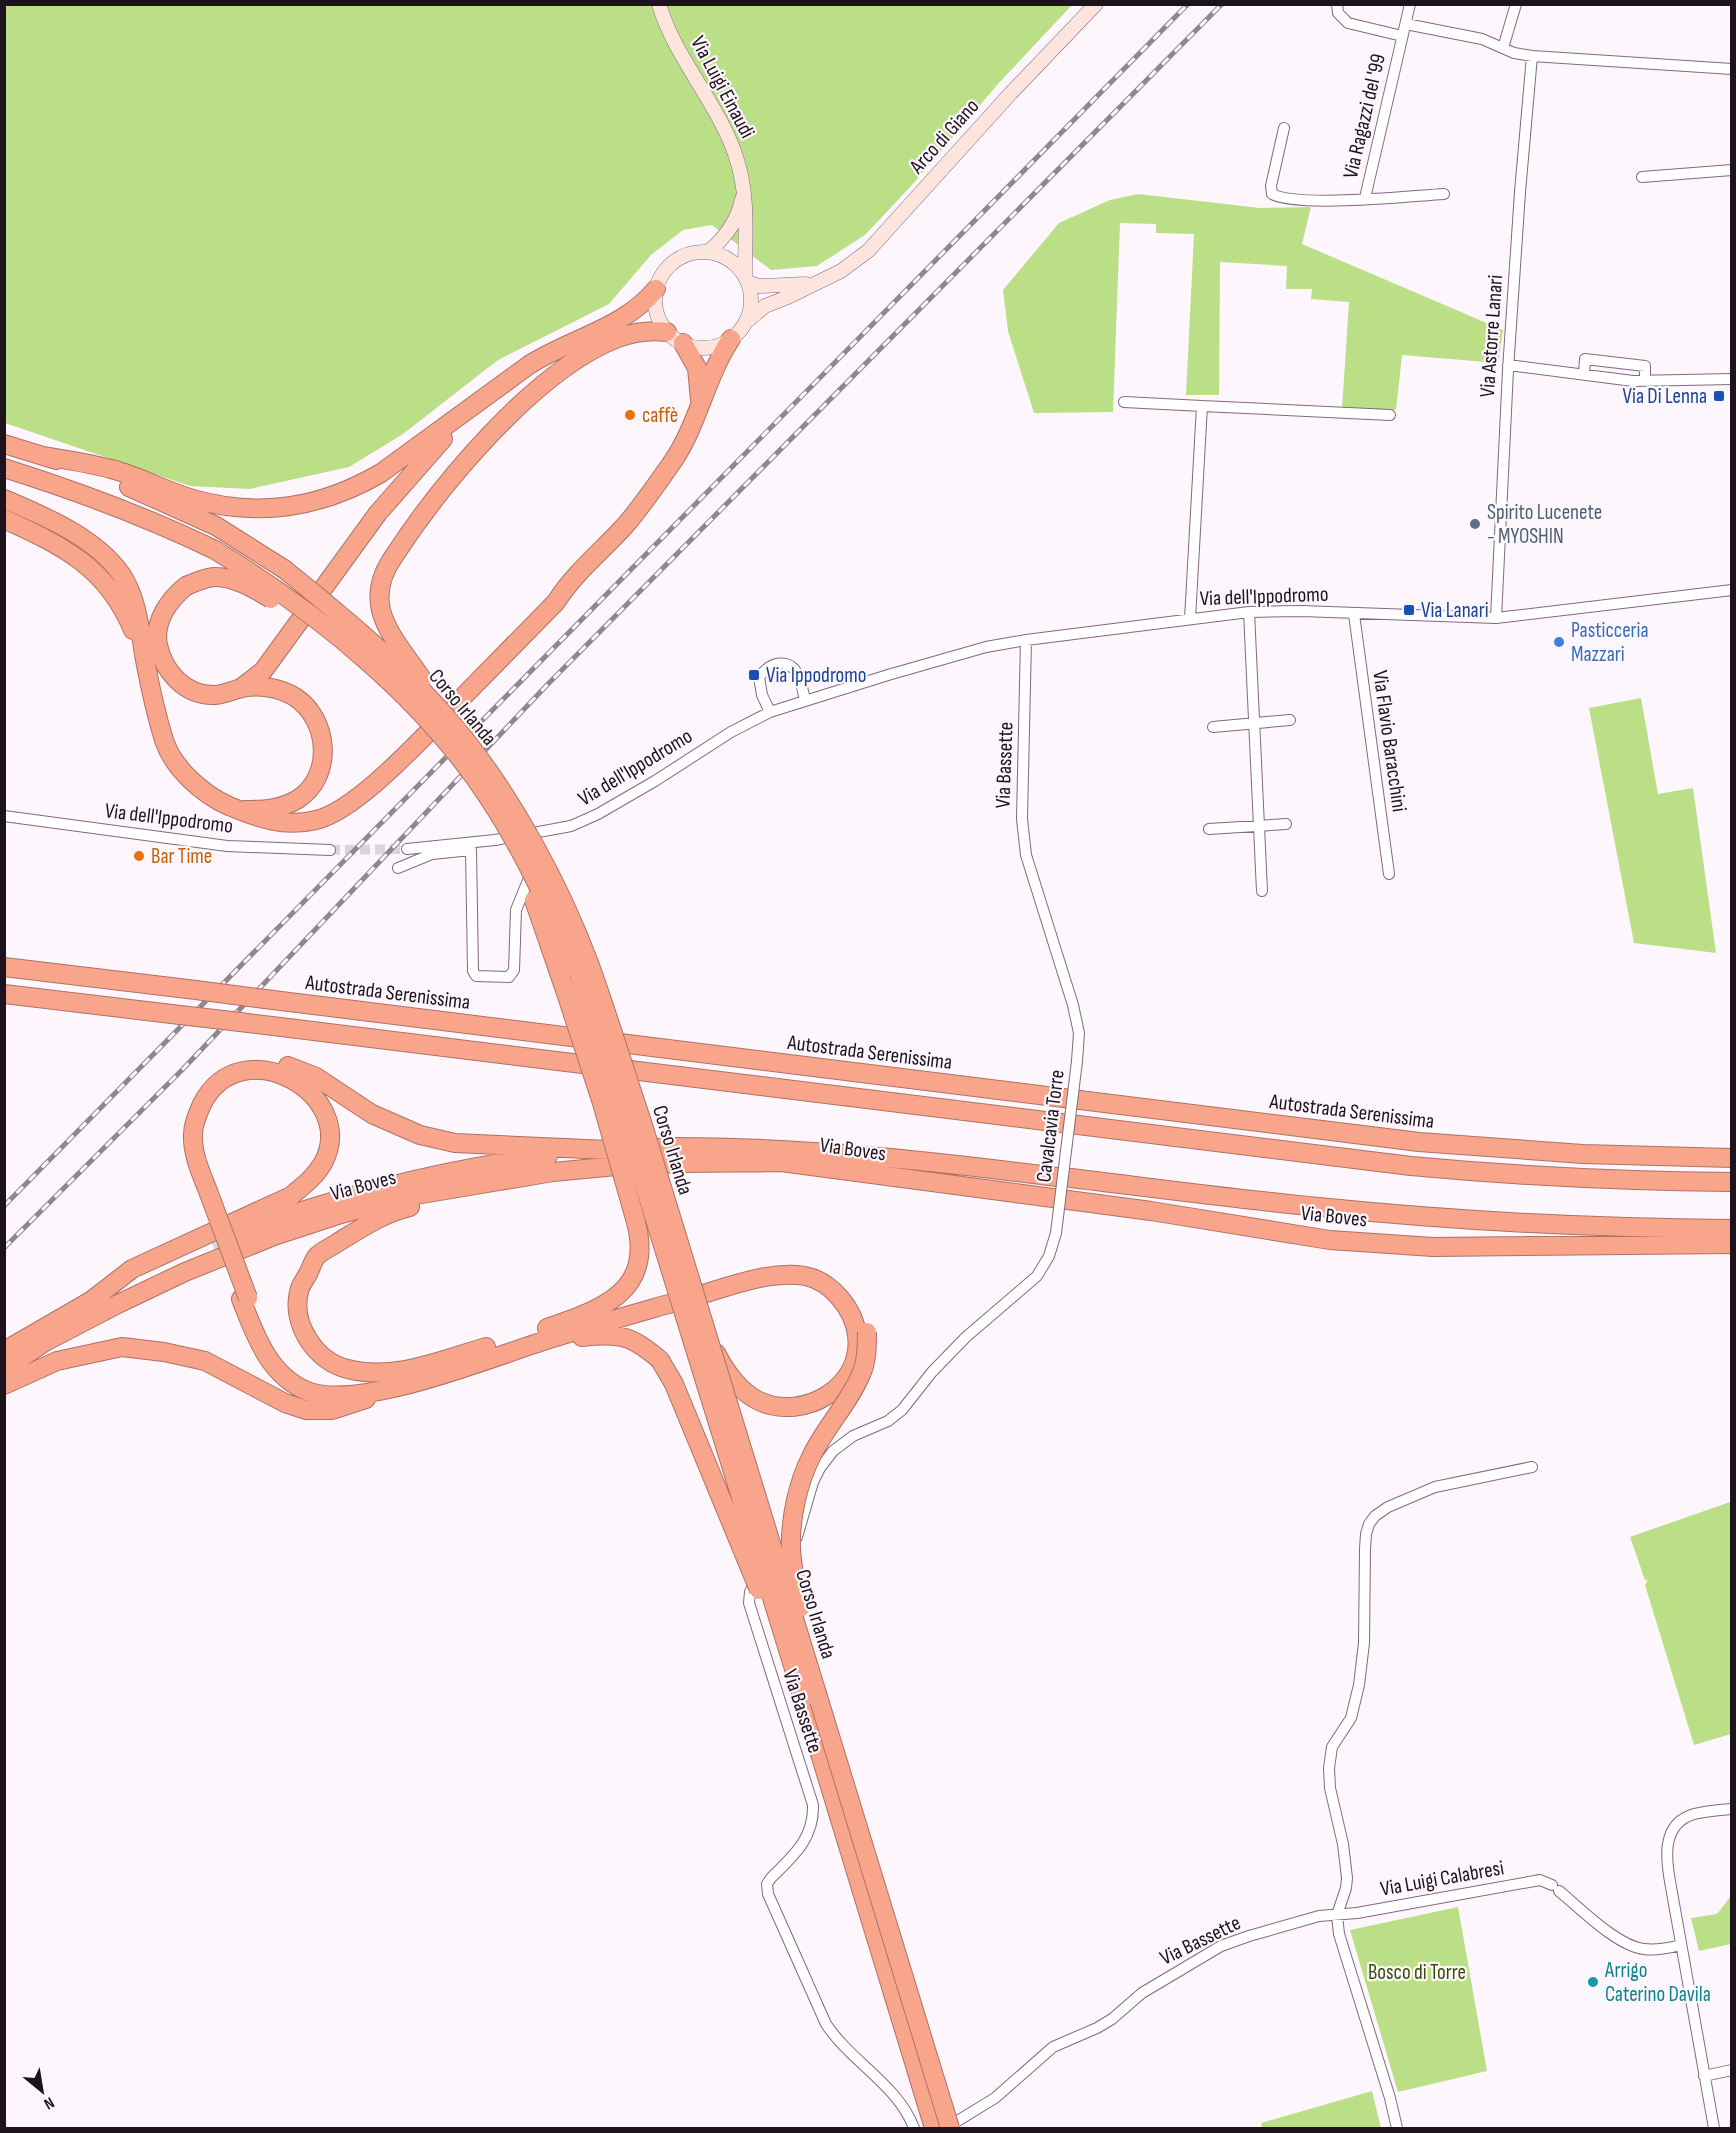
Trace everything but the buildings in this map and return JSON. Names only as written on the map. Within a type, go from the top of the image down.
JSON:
[{"type":"highway","points":[[44,456],[113,469],[192,499],[230,507],[285,508],[317,501],[362,484],[399,461],[453,419],[551,351],[625,317],[647,300],[657,288]]},
{"type":"highway","points":[[460,735],[396,644],[382,620],[378,593],[385,569],[450,479],[512,412],[554,377],[600,346],[619,337],[654,330],[667,332]]},
{"type":"highway","points":[[4,499],[76,533],[106,557],[121,574],[133,598],[164,742],[180,768],[201,790],[238,810],[263,820],[285,824],[318,820],[351,803],[416,744],[556,602],[566,587],[623,528],[684,442],[700,401],[730,339]]},
{"type":"highway","points":[[683,343],[697,368],[700,401]]},
{"type":"highway","points":[[370,666],[340,649],[294,613],[255,589],[228,579],[215,577],[186,586],[173,596],[159,627],[157,642],[167,670],[180,683],[194,691],[213,695],[225,694],[241,688],[263,671],[378,513],[476,403]]},
{"type":"highway","name":"Corso Irlanda","points":[[4,444],[44,456],[141,492],[216,526],[284,569],[343,616],[401,670],[460,735],[501,791],[534,846],[589,963],[642,1122],[948,2128]]},
{"type":"highway","name":"Corso Irlanda","points":[[4,468],[114,505],[172,530],[215,550],[296,603],[416,709],[448,744],[489,797],[506,825],[539,886],[579,974],[934,2128]]},
{"type":"highway","points":[[4,519],[59,545],[94,570],[121,604],[145,658]]},
{"type":"highway","points":[[238,810],[280,808],[299,798],[311,788],[324,759],[322,737],[303,704],[280,690],[264,687],[241,688]]},
{"type":"highway","points":[[506,825],[514,854],[537,909],[574,1015],[612,1136],[640,1237],[640,1262],[631,1282],[615,1298],[588,1312],[516,1339]]},
{"type":"highway","name":"Autostrada Serenissima","points":[[4,967],[1419,1142],[1583,1154],[1731,1158]]},
{"type":"highway","points":[[4,993],[1411,1166],[1579,1178],[1731,1182]]},
{"type":"highway","name":"Via Boves","points":[[203,1193],[186,1157],[184,1133],[186,1112],[195,1092],[209,1074],[230,1064],[251,1058],[274,1061],[316,1077],[372,1114],[420,1135],[455,1143],[609,1150],[509,1161],[404,1181],[306,1209],[233,1235]]},
{"type":"highway","points":[[92,1300],[132,1269],[291,1196],[309,1182],[323,1162],[330,1143],[328,1123],[318,1100],[298,1082],[267,1070],[253,1068],[217,1083],[197,1114],[193,1134],[203,1193],[245,1299],[264,1352],[274,1368],[290,1382],[308,1391],[327,1395],[358,1395],[399,1387]]},
{"type":"highway","name":"Via Boves","points":[[662,1147],[814,1150],[940,1162],[1320,1208],[1580,1225],[1731,1229]]},
{"type":"highway","name":"Via Boves","points":[[4,1369],[45,1342],[185,1272],[274,1236],[341,1214],[404,1197],[457,1187],[573,1170],[681,1162],[781,1162],[1151,1211],[1330,1240],[1433,1247],[1731,1244]]},
{"type":"highway","points":[[416,1368],[387,1373],[347,1369],[328,1362],[315,1350],[305,1335],[297,1312],[299,1291],[318,1256],[377,1218],[406,1208],[573,1170]]},
{"type":"highway","points":[[4,1352],[92,1300],[212,1243]]},
{"type":"highway","points":[[245,1299],[276,1359],[292,1375],[304,1382],[326,1388],[347,1388],[377,1383],[416,1368],[516,1339],[558,1330],[726,1280],[780,1268],[807,1268],[826,1276],[844,1290],[860,1308],[862,1333],[867,1351],[862,1371],[852,1392],[829,1425],[811,1457],[794,1514],[791,1548],[808,1663]]},
{"type":"highway","points":[[4,1385],[57,1361],[122,1347],[164,1352],[205,1361],[285,1403],[306,1410],[332,1410],[551,1338],[732,1286],[786,1276],[806,1276],[824,1284],[852,1314],[862,1333],[850,1372],[838,1389],[823,1400],[800,1407],[778,1406],[759,1401],[740,1387],[723,1366],[707,1336]]},
{"type":"highway","points":[[504,1354],[554,1345],[578,1337],[604,1335],[622,1336],[640,1343],[660,1360],[674,1384],[803,1698]]},
{"type":"main road","name":"Via Luigi Einaudi","points":[[659,4],[666,25],[724,129],[736,156],[747,213],[747,279]]},
{"type":"main road","name":"Arco di Giano","points":[[747,321],[765,306],[841,271],[868,251],[1011,93],[1096,4]]},
{"type":"main road","points":[[708,252],[722,241],[740,211],[744,191]]},
{"type":"main road","points":[[708,252],[725,256],[736,264],[747,279],[752,302],[747,321],[730,339],[715,346],[699,348],[683,343],[667,332],[659,319],[655,304],[657,288],[663,273],[675,260],[691,253],[708,252]]},
{"type":"main road","name":"Arco di Giano","points":[[747,279],[760,286],[814,283]]},
{"type":"street","name":"Via Ragazzi del '99","points":[[1337,4],[1338,13],[1348,23],[1402,36]]},
{"type":"street","name":"Via Ragazzi del '99","points":[[1410,4],[1365,198],[1444,194]]},
{"type":"street","points":[[1503,48],[1516,4]]},
{"type":"street","points":[[1406,24],[1482,39],[1514,53],[1532,56],[1731,69]]},
{"type":"street","name":"Via Astorre Lanari","points":[[1496,618],[1508,365],[1532,56]]},
{"type":"street","points":[[1284,128],[1271,186],[1272,194],[1282,199],[1365,198]]},
{"type":"street","points":[[1642,177],[1731,170]]},
{"type":"street","points":[[1584,374],[1585,359],[1645,366],[1645,381]]},
{"type":"street","points":[[1508,365],[1645,381],[1731,379]]},
{"type":"street","points":[[1124,402],[1390,416]]},
{"type":"street","points":[[1190,619],[1202,405]]},
{"type":"street","name":"Via dell'Ippodromo","points":[[407,849],[524,835],[571,826],[598,814],[730,732],[770,712],[947,657],[1026,640],[1249,612],[1301,611],[1496,618],[1731,591]]},
{"type":"street","points":[[1249,612],[1262,891]]},
{"type":"street","name":"Via Flavio Baracchini","points":[[1354,614],[1389,874]]},
{"type":"street","name":"Via Bassette","points":[[1026,640],[1022,819],[1026,855],[1036,890]]},
{"type":"street","points":[[770,712],[762,695],[759,677],[775,664],[791,665],[799,676],[805,700]]},
{"type":"street","points":[[1213,727],[1290,720]]},
{"type":"street","name":"Via dell'Ippodromo","points":[[4,816],[227,846],[330,850]]},
{"type":"street","points":[[1209,829],[1286,824]]},
{"type":"street","points":[[398,868],[432,854],[471,850],[473,970],[477,976],[509,977],[514,970],[516,910],[531,876],[533,859],[524,835]]},
{"type":"street","name":"Cavalcavia Torre","points":[[966,1337],[1037,1276],[1049,1256],[1056,1233],[1079,1033],[1073,1005],[1036,890]]},
{"type":"street","name":"Via Bassette","points":[[914,2128],[902,2105],[836,2039],[826,2024],[768,1894],[767,1884],[771,1878],[795,1856],[808,1838],[812,1824],[813,1805],[749,1603],[750,1592],[756,1578],[795,1542],[813,1482],[833,1451],[853,1436],[888,1421],[902,1410],[932,1372],[966,1337]]},
{"type":"street","points":[[1397,2128],[1390,2098],[1338,1934],[1337,1915],[1347,1888],[1347,1878],[1343,1844],[1330,1788],[1329,1768],[1332,1748],[1351,1718],[1359,1685],[1364,1642],[1366,1534],[1375,1516],[1388,1507],[1435,1487],[1532,1467]]},
{"type":"street","points":[[1714,2128],[1666,1849],[1670,1838],[1686,1818],[1695,1814],[1731,1809]]},
{"type":"street","name":"Via Luigi Calabresi","points":[[1337,1915],[1540,1880],[1555,1888],[1614,1936],[1632,1947],[1645,1950],[1681,1945]]},
{"type":"street","name":"Via Bassette","points":[[948,2128],[995,2098],[1053,2047],[1112,2019],[1142,1993],[1195,1960],[1221,1946],[1249,1936],[1318,1916],[1337,1915]]},
{"type":"street","points":[[1704,2076],[1731,2070]]},
{"type":"green space","points":[[5,5],[1072,5],[998,84],[912,185],[865,235],[817,266],[771,270],[712,225],[683,230],[651,255],[609,304],[498,360],[403,434],[349,467],[250,489],[190,486],[5,423]]},
{"type":"green space","points":[[1138,194],[1260,208],[1311,207],[1302,244],[1503,330],[1498,363],[1402,355],[1396,410],[1342,408],[1349,302],[1311,299],[1312,289],[1286,289],[1287,266],[1220,262],[1219,395],[1186,395],[1194,234],[1156,233],[1156,224],[1120,223],[1113,412],[1034,413],[1008,331],[1003,290],[1059,223],[1110,200]]},
{"type":"green space","points":[[1641,698],[1658,794],[1693,788],[1716,953],[1634,943],[1589,708]]},
{"type":"green space","points":[[1730,1502],[1732,1508],[1731,1734],[1694,1745],[1645,1585],[1648,1580],[1645,1580],[1630,1537]]},
{"type":"green space","points":[[1731,1896],[1731,1944],[1699,1951],[1691,1918],[1717,1914]]},
{"type":"green space","name":"Bosco di Torre","points":[[1458,1907],[1487,2071],[1398,2092],[1350,1930]]},
{"type":"green space","points":[[1372,2091],[1381,2128],[1262,2128],[1261,2123]]},
{"type":"tunnel","points":[[330,850],[407,849]]},
{"type":"tunnel","points":[[212,1243],[233,1235]]},
{"type":"railway","points":[[4,1206],[1188,4]]},
{"type":"railway","points":[[4,1248],[183,1069],[548,684],[1222,4]]},
{"type":"place","name":"Via Di Lenna","points":[[1719,396]]},
{"type":"place","name":"caffè","points":[[630,415]]},
{"type":"place","name":"Spirito Lucenete - MYOSHIN","points":[[1475,524]]},
{"type":"place","name":"Via Lanari","points":[[1409,610]]},
{"type":"place","name":"Pasticceria Mazzari","points":[[1559,642]]},
{"type":"place","name":"Via Ippodromo","points":[[754,675]]},
{"type":"place","name":"Bar Time","points":[[139,856]]},
{"type":"place","name":"Arrigo Caterino Davila","points":[[1593,1982]]}]
